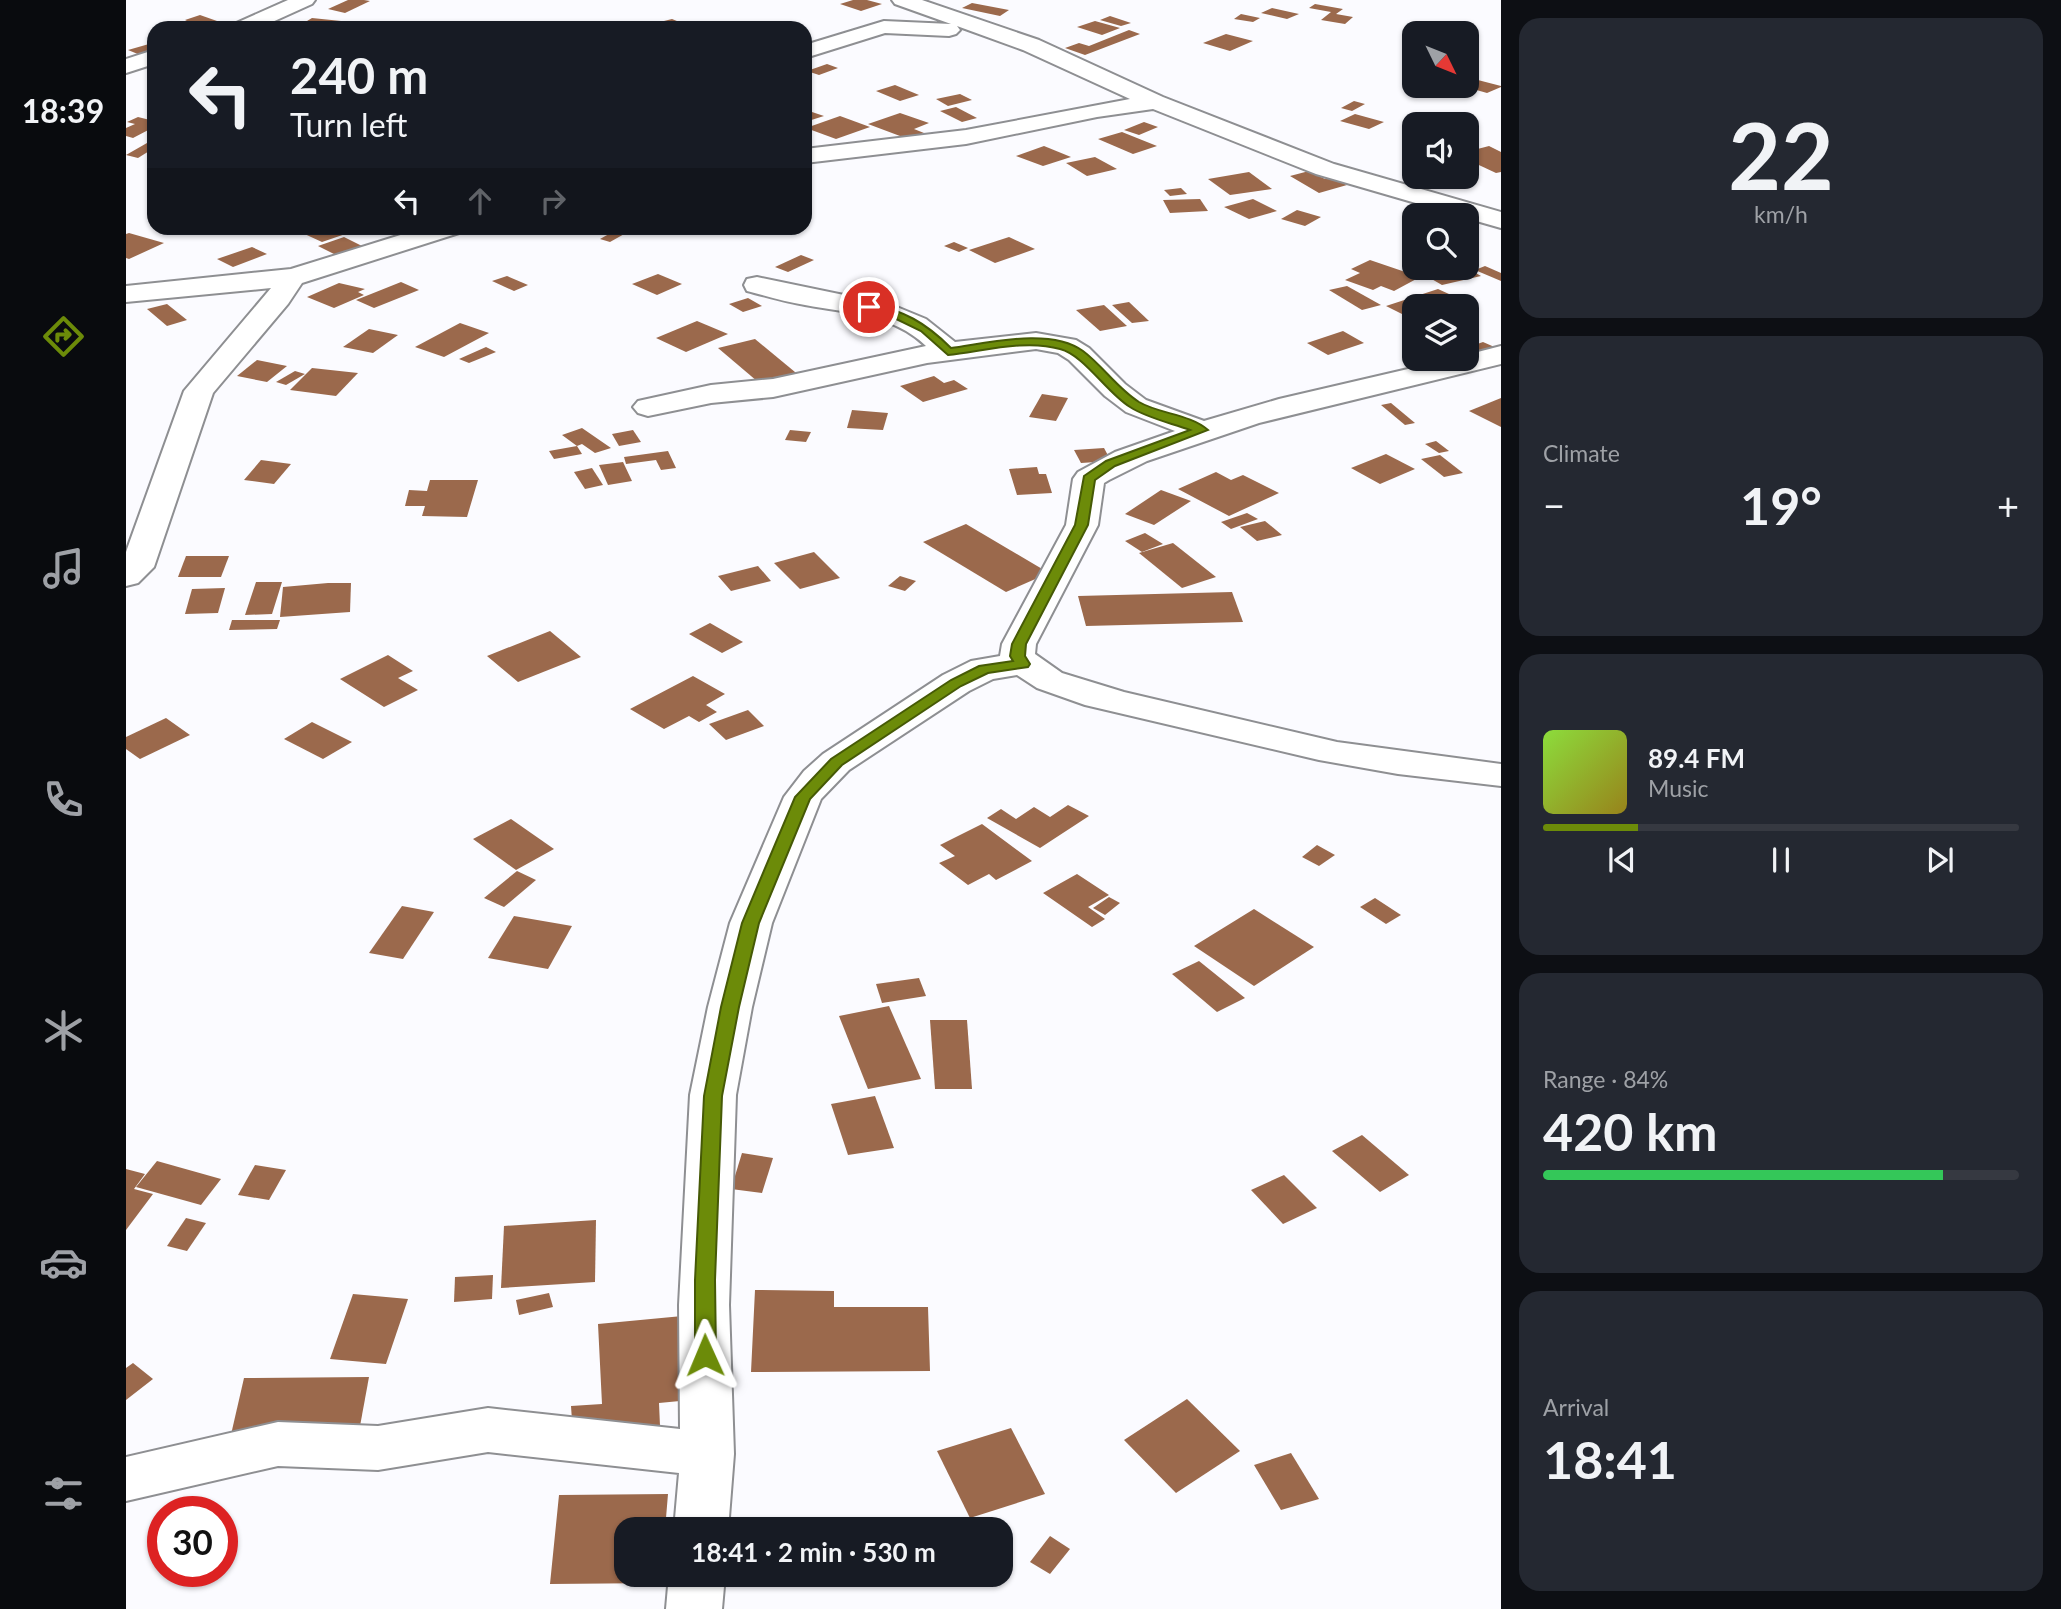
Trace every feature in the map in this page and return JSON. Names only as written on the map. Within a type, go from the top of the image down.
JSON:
[{"type":"street","points":[[257,21],[304,0]]},
{"type":"street","points":[[902,0],[1091,71],[1155,103],[1325,169],[1501,220]]},
{"type":"street","points":[[812,50],[884,27],[986,30]]},
{"type":"street","points":[[126,66],[147,59]]},
{"type":"street","points":[[812,155],[966,137],[1097,110],[1155,103]]},
{"type":"street","points":[[126,294],[172,287],[292,277],[427,235]]},
{"type":"street","points":[[126,576],[137,567],[199,391],[278,298],[292,277]]},
{"type":"street","points":[[757,285],[890,312],[925,329],[948,351]]},
{"type":"street","points":[[648,407],[711,394],[773,388],[948,351],[1036,341],[1066,346],[1079,354],[1115,390],[1136,406],[1202,430]]},
{"type":"street","points":[[1501,355],[1276,409],[1202,430],[1110,464],[1089,479],[1082,525],[1019,644],[1017,656],[1036,673],[1078,691],[1336,753],[1501,775]]},
{"type":"street","points":[[702,1517],[707,1454],[704,1305],[713,1096],[730,1007],[751,923],[803,797],[817,779],[836,762],[956,683],[984,669],[1023,664]]},
{"type":"street","points":[[126,1479],[278,1444],[379,1448],[488,1430],[707,1454]]},
{"type":"street","points":[[694,1609],[695,1587]]},
{"type":"building","points":[[348,0],[370,1],[345,13],[328,9]]},
{"type":"building","points":[[853,0],[882,4],[861,11],[840,4]]},
{"type":"building","points":[[972,3],[1009,10],[1000,16],[962,8]]},
{"type":"building","points":[[1315,4],[1343,9],[1336,14],[1353,17],[1345,24],[1321,20],[1331,12],[1309,8]]},
{"type":"building","points":[[1272,8],[1299,14],[1287,19],[1261,13]]},
{"type":"building","points":[[1241,14],[1260,18],[1253,22],[1234,19]]},
{"type":"building","points":[[200,15],[217,21],[187,21],[185,20]]},
{"type":"building","points":[[1110,16],[1131,23],[1121,26],[1100,20]]},
{"type":"building","points":[[312,18],[341,21],[307,21]]},
{"type":"building","points":[[1095,21],[1120,28],[1102,35],[1077,27]]},
{"type":"building","points":[[1129,30],[1140,34],[1085,55],[1065,48],[1079,43],[1089,46]]},
{"type":"building","points":[[1226,34],[1253,41],[1230,51],[1203,43]]},
{"type":"building","points":[[147,45],[147,57],[145,57],[128,50]]},
{"type":"building","points":[[827,64],[838,68],[819,75],[812,73],[812,69]]},
{"type":"building","points":[[1479,80],[1501,86],[1501,87],[1487,93],[1479,91]]},
{"type":"building","points":[[895,85],[919,95],[900,101],[876,91]]},
{"type":"building","points":[[960,94],[972,100],[948,106],[936,99]]},
{"type":"building","points":[[1354,101],[1365,104],[1352,111],[1341,108]]},
{"type":"building","points":[[956,107],[977,118],[962,122],[940,111]]},
{"type":"building","points":[[812,112],[824,116],[812,120]]},
{"type":"building","points":[[900,113],[929,123],[914,129],[924,133],[908,139],[868,124]]},
{"type":"building","points":[[1355,114],[1384,122],[1369,129],[1340,121]]},
{"type":"building","points":[[840,116],[870,127],[836,139],[812,130],[812,126]]},
{"type":"building","points":[[138,117],[147,119],[147,131],[133,138],[126,136],[126,128],[135,124],[127,122]]},
{"type":"building","points":[[1144,122],[1158,127],[1139,135],[1124,130]]},
{"type":"building","points":[[1122,132],[1157,146],[1133,154],[1098,139]]},
{"type":"building","points":[[147,143],[147,152],[138,158],[126,155]]},
{"type":"building","points":[[1044,146],[1071,157],[1043,166],[1016,156]]},
{"type":"building","points":[[1489,146],[1501,152],[1501,172],[1496,173],[1479,165],[1479,149]]},
{"type":"building","points":[[1095,157],[1117,169],[1087,176],[1066,163]]},
{"type":"building","points":[[1309,171],[1347,185],[1319,193],[1290,176]]},
{"type":"building","points":[[1249,172],[1272,189],[1230,195],[1208,179]]},
{"type":"building","points":[[1181,188],[1187,194],[1170,196],[1164,190]]},
{"type":"building","points":[[1200,199],[1208,211],[1170,213],[1163,200]]},
{"type":"building","points":[[1253,199],[1277,211],[1249,219],[1224,207]]},
{"type":"building","points":[[1297,210],[1321,217],[1305,226],[1281,219]]},
{"type":"building","points":[[126,234],[164,243],[129,259],[126,258]]},
{"type":"building","points":[[307,235],[342,235],[322,242]]},
{"type":"building","points":[[607,235],[622,235],[610,242],[600,239]]},
{"type":"building","points":[[344,237],[368,249],[342,258],[318,246]]},
{"type":"building","points":[[1009,237],[1035,249],[995,263],[969,250]]},
{"type":"building","points":[[954,242],[968,248],[959,252],[944,246]]},
{"type":"building","points":[[252,247],[267,254],[233,267],[217,259]]},
{"type":"building","points":[[801,255],[814,260],[788,272],[775,267]]},
{"type":"building","points":[[1370,260],[1402,271],[1402,280],[1414,280],[1394,291],[1381,286],[1373,290],[1345,280],[1360,273],[1351,269]]},
{"type":"building","points":[[1485,266],[1501,273],[1501,281],[1479,272],[1479,268]]},
{"type":"building","points":[[658,274],[682,284],[657,295],[632,284]]},
{"type":"building","points":[[507,276],[528,285],[514,291],[492,281]]},
{"type":"building","points":[[1433,280],[1464,280],[1442,285]]},
{"type":"building","points":[[401,282],[419,290],[374,308],[356,300]]},
{"type":"building","points":[[339,283],[365,289],[358,292],[364,295],[334,308],[307,297]]},
{"type":"building","points":[[1347,286],[1381,305],[1362,310],[1329,290]]},
{"type":"building","points":[[1438,289],[1449,294],[1423,294]]},
{"type":"building","points":[[748,298],[762,306],[743,312],[729,304]]},
{"type":"building","points":[[1402,301],[1402,314],[1386,306]]},
{"type":"building","points":[[1129,302],[1149,321],[1132,323],[1112,305]]},
{"type":"building","points":[[167,304],[187,320],[167,326],[147,309]]},
{"type":"building","points":[[1104,305],[1127,326],[1100,331],[1076,310]]},
{"type":"building","points":[[697,321],[728,334],[686,352],[656,338]]},
{"type":"building","points":[[460,323],[489,333],[444,357],[415,347]]},
{"type":"building","points":[[369,329],[398,335],[373,353],[343,347]]},
{"type":"building","points":[[1343,331],[1364,343],[1328,355],[1307,343]]},
{"type":"building","points":[[755,339],[801,377],[764,387],[718,348]]},
{"type":"building","points":[[1483,342],[1499,349],[1479,358],[1479,343]]},
{"type":"building","points":[[486,347],[496,352],[469,363],[459,359]]},
{"type":"building","points":[[257,360],[287,366],[267,382],[237,376]]},
{"type":"building","points":[[312,368],[358,373],[336,396],[290,390]]},
{"type":"building","points":[[295,371],[305,374],[286,385],[276,382]]},
{"type":"building","points":[[934,376],[944,383],[954,380],[968,389],[923,402],[900,386]]},
{"type":"building","points":[[1042,394],[1068,398],[1056,421],[1029,417]]},
{"type":"building","points":[[1501,398],[1501,427],[1469,411]]},
{"type":"building","points":[[1391,403],[1415,423],[1405,425],[1381,405]]},
{"type":"building","points":[[852,410],[888,413],[883,430],[847,428]]},
{"type":"building","points":[[582,428],[611,448],[595,453],[582,444],[577,446],[562,435]]},
{"type":"building","points":[[633,430],[641,442],[619,446],[612,434]]},
{"type":"building","points":[[790,430],[811,432],[806,442],[785,440]]},
{"type":"building","points":[[1436,441],[1449,451],[1439,453],[1425,444]]},
{"type":"building","points":[[577,446],[582,454],[554,459],[549,451]]},
{"type":"building","points":[[1104,448],[1111,461],[1081,463],[1074,450]]},
{"type":"building","points":[[668,451],[676,468],[661,470],[656,460],[626,464],[624,457]]},
{"type":"building","points":[[1386,454],[1415,469],[1380,484],[1351,468]]},
{"type":"building","points":[[1440,455],[1463,473],[1444,477],[1421,459]]},
{"type":"building","points":[[261,460],[291,464],[274,484],[244,480]]},
{"type":"building","points":[[623,462],[632,481],[608,485],[599,465]]},
{"type":"building","points":[[1037,467],[1039,474],[1046,474],[1052,493],[1017,495],[1009,469]]},
{"type":"building","points":[[592,468],[603,485],[585,489],[574,472]]},
{"type":"building","points":[[1216,472],[1231,480],[1243,475],[1279,493],[1229,516],[1178,489]]},
{"type":"building","points":[[430,480],[478,480],[467,517],[422,516],[425,506],[405,506],[409,490],[427,491]]},
{"type":"building","points":[[1161,490],[1191,501],[1154,525],[1125,514]]},
{"type":"building","points":[[1247,513],[1258,519],[1231,529],[1221,522]]},
{"type":"building","points":[[1265,521],[1282,535],[1257,541],[1240,527]]},
{"type":"building","points":[[966,524],[1049,573],[1006,592],[923,542]]},
{"type":"building","points":[[1145,533],[1163,544],[1142,552],[1125,541]]},
{"type":"building","points":[[1173,543],[1216,577],[1182,588],[1139,553]]},
{"type":"building","points":[[814,552],[840,578],[800,589],[774,563]]},
{"type":"building","points":[[186,556],[229,556],[221,577],[178,577]]},
{"type":"building","points":[[758,566],[771,581],[731,591],[718,576]]},
{"type":"building","points":[[900,576],[916,581],[905,591],[888,586]]},
{"type":"building","points":[[256,582],[282,582],[272,614],[245,615]]},
{"type":"building","points":[[351,583],[350,612],[280,617],[283,587]]},
{"type":"building","points":[[225,588],[218,613],[185,614],[192,589]]},
{"type":"building","points":[[1232,592],[1243,622],[1086,626],[1078,596]]},
{"type":"building","points":[[232,620],[280,620],[277,629],[229,630]]},
{"type":"building","points":[[710,623],[743,642],[722,653],[689,634]]},
{"type":"building","points":[[550,631],[581,657],[518,682],[487,656]]},
{"type":"building","points":[[388,655],[413,671],[398,678],[418,690],[384,707],[340,679]]},
{"type":"building","points":[[693,676],[725,694],[706,705],[717,712],[699,722],[689,716],[664,729],[630,709]]},
{"type":"building","points":[[748,710],[764,726],[726,740],[709,724]]},
{"type":"building","points":[[166,718],[190,735],[140,759],[126,749],[126,737]]},
{"type":"building","points":[[312,722],[352,742],[323,759],[284,739]]},
{"type":"building","points":[[1068,805],[1089,816],[1040,848],[987,818],[1001,809],[1016,819],[1034,807],[1050,817]]},
{"type":"building","points":[[511,819],[554,849],[516,870],[473,839]]},
{"type":"building","points":[[982,824],[1032,861],[996,880],[989,874],[968,885],[939,863],[955,856],[940,845]]},
{"type":"building","points":[[1317,845],[1335,855],[1319,866],[1302,857]]},
{"type":"building","points":[[517,871],[536,880],[504,907],[484,898]]},
{"type":"building","points":[[1077,874],[1109,895],[1088,907],[1105,919],[1092,927],[1043,893]]},
{"type":"building","points":[[1109,897],[1120,903],[1105,915],[1093,908]]},
{"type":"building","points":[[1375,898],[1401,915],[1386,924],[1360,907]]},
{"type":"building","points":[[402,906],[434,912],[403,959],[369,953]]},
{"type":"building","points":[[1254,909],[1314,947],[1254,986],[1194,946]]},
{"type":"building","points":[[514,916],[572,926],[548,969],[488,958]]},
{"type":"building","points":[[1199,961],[1245,998],[1217,1012],[1172,974]]},
{"type":"building","points":[[919,978],[926,996],[882,1003],[876,984]]},
{"type":"building","points":[[889,1006],[921,1079],[868,1089],[839,1016]]},
{"type":"building","points":[[930,1020],[967,1020],[972,1089],[935,1089]]},
{"type":"building","points":[[875,1096],[894,1148],[848,1155],[831,1104]]},
{"type":"building","points":[[1362,1135],[1409,1175],[1380,1192],[1332,1151]]},
{"type":"building","points":[[742,1153],[773,1158],[762,1193],[731,1189]]},
{"type":"building","points":[[157,1161],[221,1179],[201,1205],[136,1187]]},
{"type":"building","points":[[255,1165],[286,1170],[269,1200],[238,1195]]},
{"type":"building","points":[[126,1169],[145,1174],[134,1189],[153,1194],[126,1230]]},
{"type":"building","points":[[1284,1175],[1317,1208],[1283,1224],[1251,1190]]},
{"type":"building","points":[[186,1218],[206,1223],[187,1251],[167,1246]]},
{"type":"building","points":[[596,1220],[595,1282],[501,1288],[504,1226]]},
{"type":"building","points":[[493,1275],[492,1299],[454,1302],[455,1277]]},
{"type":"building","points":[[755,1290],[834,1291],[834,1307],[928,1307],[930,1371],[751,1372]]},
{"type":"building","points":[[549,1293],[553,1307],[519,1315],[516,1300]]},
{"type":"building","points":[[353,1294],[408,1299],[386,1364],[330,1359]]},
{"type":"building","points":[[693,1315],[701,1399],[659,1403],[660,1426],[573,1435],[571,1406],[602,1404],[598,1324]]},
{"type":"building","points":[[133,1363],[153,1379],[126,1400],[126,1368]]},
{"type":"building","points":[[369,1377],[358,1437],[230,1439],[244,1378]]},
{"type":"building","points":[[1187,1399],[1240,1451],[1176,1493],[1124,1440]]},
{"type":"building","points":[[1011,1428],[1045,1494],[970,1517],[937,1451]]},
{"type":"building","points":[[1291,1453],[1319,1499],[1281,1510],[1254,1465]]},
{"type":"building","points":[[668,1494],[666,1517],[614,1517],[614,1583],[550,1584],[559,1495]]},
{"type":"building","points":[[1050,1536],[1070,1549],[1050,1574],[1030,1562]]},
{"type":"route","points":[[705,1355],[707,1206],[713,1096],[730,1007],[751,923],[803,797],[817,779],[836,762],[956,683],[984,669],[1023,664],[1017,656],[1019,644],[1082,525],[1089,479],[1110,464],[1202,430],[1136,406],[1115,390],[1079,354],[1066,346],[1036,341],[948,351],[925,329],[890,312],[869,307]]}]
